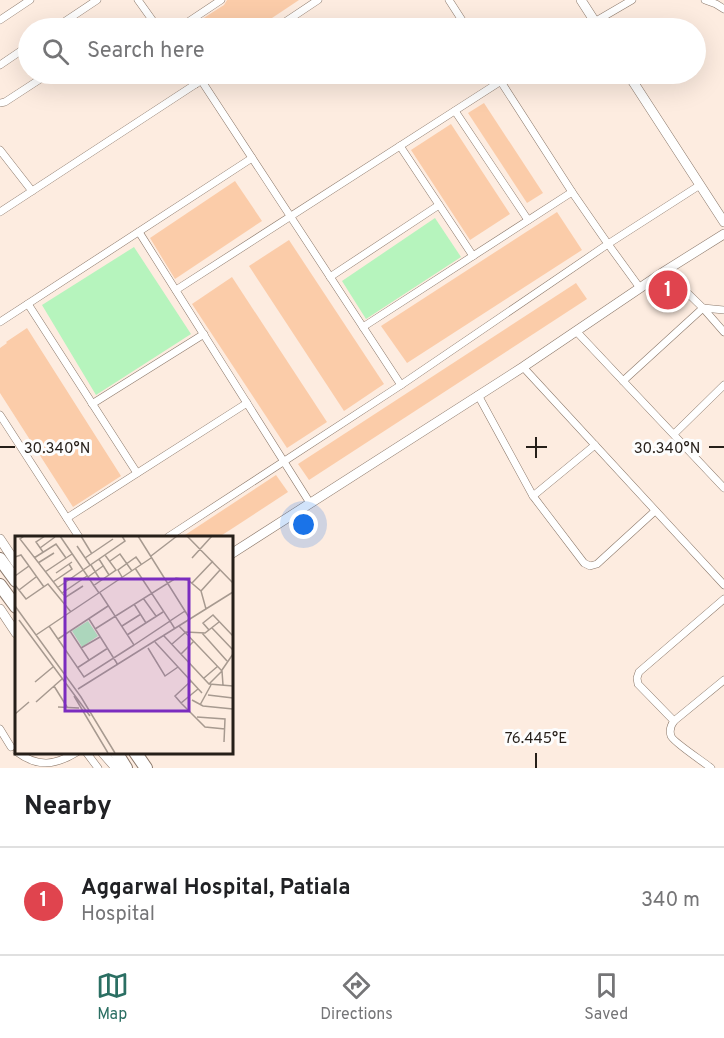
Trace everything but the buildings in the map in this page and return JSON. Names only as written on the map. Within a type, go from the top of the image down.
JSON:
[{"type":"highway","points":[[0,559],[15,580]]},
{"type":"highway","points":[[0,585],[15,606]]},
{"type":"highway","points":[[117,753],[126,768]]},
{"type":"highway","points":[[136,753],[146,768]]},
{"type":"street","points":[[0,20],[30,0]]},
{"type":"street","points":[[70,18],[97,0]]},
{"type":"street","points":[[138,0],[151,18]]},
{"type":"street","points":[[202,0],[208,9]]},
{"type":"street","points":[[194,18],[220,0]]},
{"type":"street","points":[[291,18],[318,0]]},
{"type":"street","points":[[449,0],[461,18]]},
{"type":"street","points":[[581,0],[593,18]]},
{"type":"street","points":[[607,18],[632,0]]},
{"type":"street","points":[[705,0],[724,9]]},
{"type":"street","points":[[0,65],[18,53]]},
{"type":"street","points":[[0,102],[5,102],[33,84]]},
{"type":"street","points":[[0,212],[196,84]]},
{"type":"street","points":[[200,84],[252,158],[401,385]]},
{"type":"street","points":[[176,290],[496,84]]},
{"type":"street","points":[[503,84],[572,192],[640,288]]},
{"type":"street","points":[[634,84],[724,222]]},
{"type":"street","points":[[454,111],[528,220]]},
{"type":"street","points":[[400,146],[473,256]]},
{"type":"street","points":[[0,150],[32,192]]},
{"type":"street","points":[[0,322],[252,158]]},
{"type":"street","points":[[170,536],[401,385],[608,244],[700,185]]},
{"type":"street","points":[[363,327],[572,192]]},
{"type":"street","points":[[330,277],[439,205]]},
{"type":"street","points":[[139,232],[310,502]]},
{"type":"street","points":[[232,553],[724,234]]},
{"type":"street","points":[[665,272],[703,308],[724,332]]},
{"type":"street","points":[[28,304],[137,473]]},
{"type":"street","points":[[623,381],[703,308],[724,310]]},
{"type":"street","points":[[576,331],[724,486]]},
{"type":"street","points":[[92,404],[204,334]]},
{"type":"street","points":[[522,367],[724,585]]},
{"type":"street","points":[[674,434],[724,385]]},
{"type":"street","points":[[478,395],[533,496],[584,563],[590,566],[597,564],[655,511]]},
{"type":"street","points":[[67,518],[247,402]]},
{"type":"street","points":[[0,415],[78,536]]},
{"type":"street","points":[[533,496],[595,445]]},
{"type":"street","points":[[0,539],[15,562]]},
{"type":"street","points":[[674,721],[638,684],[639,672],[724,599]]},
{"type":"street","points":[[0,609],[15,632]]},
{"type":"street","points":[[711,768],[673,739],[670,731],[674,721],[724,680]]},
{"type":"street","points":[[0,729],[15,750]]},
{"type":"street","points":[[0,746],[15,750]]},
{"type":"street","points":[[19,753],[40,763],[54,762],[75,753]]},
{"type":"street","points":[[87,753],[98,768]]},
{"type":"street","points":[[103,753],[116,768]]},
{"type":"green space","points":[[435,218],[461,257],[366,319],[342,281]]},
{"type":"green space","points":[[134,247],[191,334],[96,395],[42,305]]},
{"type":"place","name":"Aggarwal Hospital, Patiala","points":[[668,290]]}]
